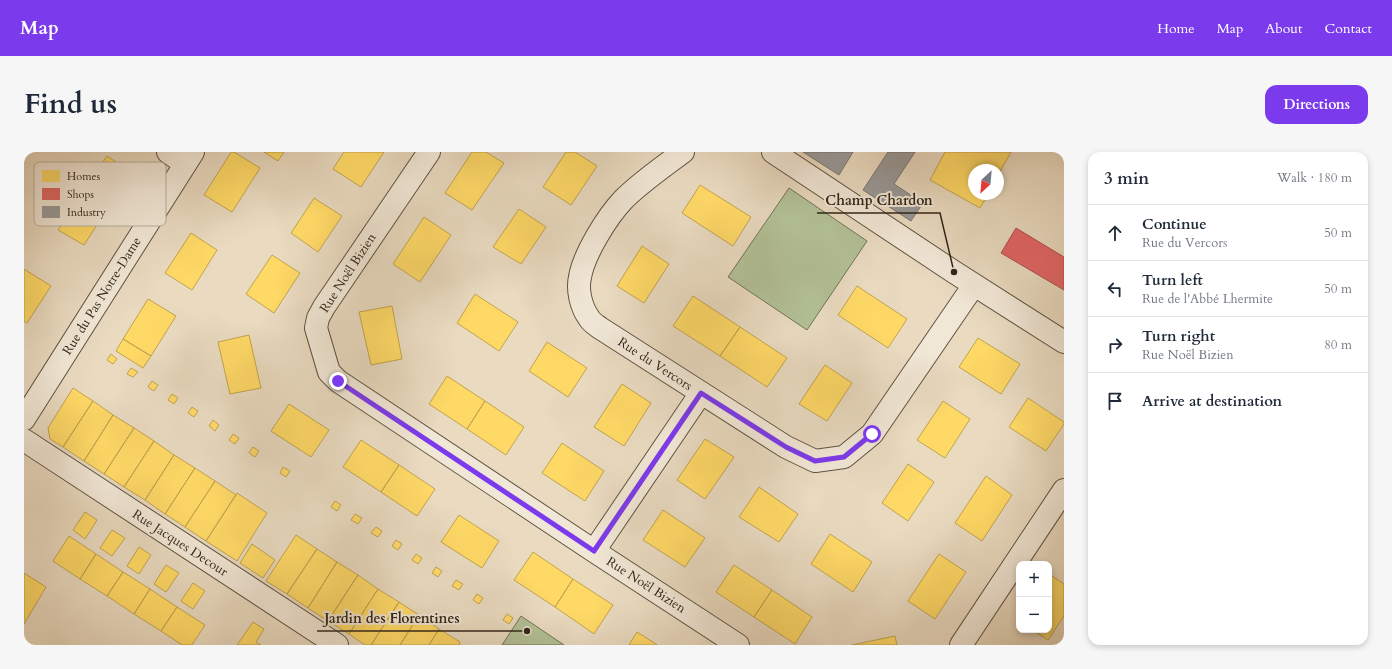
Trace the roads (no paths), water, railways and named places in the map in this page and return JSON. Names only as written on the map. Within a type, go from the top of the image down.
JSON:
[{"type":"street","points":[[168,152],[189,158]]},
{"type":"street","name":"Rue Noël Bizien","points":[[429,152],[318,318],[316,328],[329,372],[338,381],[738,645]]},
{"type":"street","name":"Rue du Vercors","points":[[684,152],[649,178],[624,199],[611,213],[599,233],[583,266],[580,278],[580,293],[583,307],[589,320],[600,328],[786,447],[815,461],[844,457],[872,434],[974,285]]},
{"type":"street","points":[[773,152],[974,285],[1064,342]]},
{"type":"street","name":"Rue du Pas Notre-Dame","points":[[166,194],[189,158]]},
{"type":"street","name":"Rue du Pas Notre-Dame","points":[[24,419],[146,226]]},
{"type":"street","points":[[594,551],[701,393]]},
{"type":"street","name":"Rue Jacques Decour","points":[[24,440],[337,645]]},
{"type":"street","points":[[961,645],[1064,490]]},
{"type":"place","name":"Champ Chardon","points":[[954,272]]},
{"type":"place","name":"Jardin des Florentines","points":[[527,631]]}]
